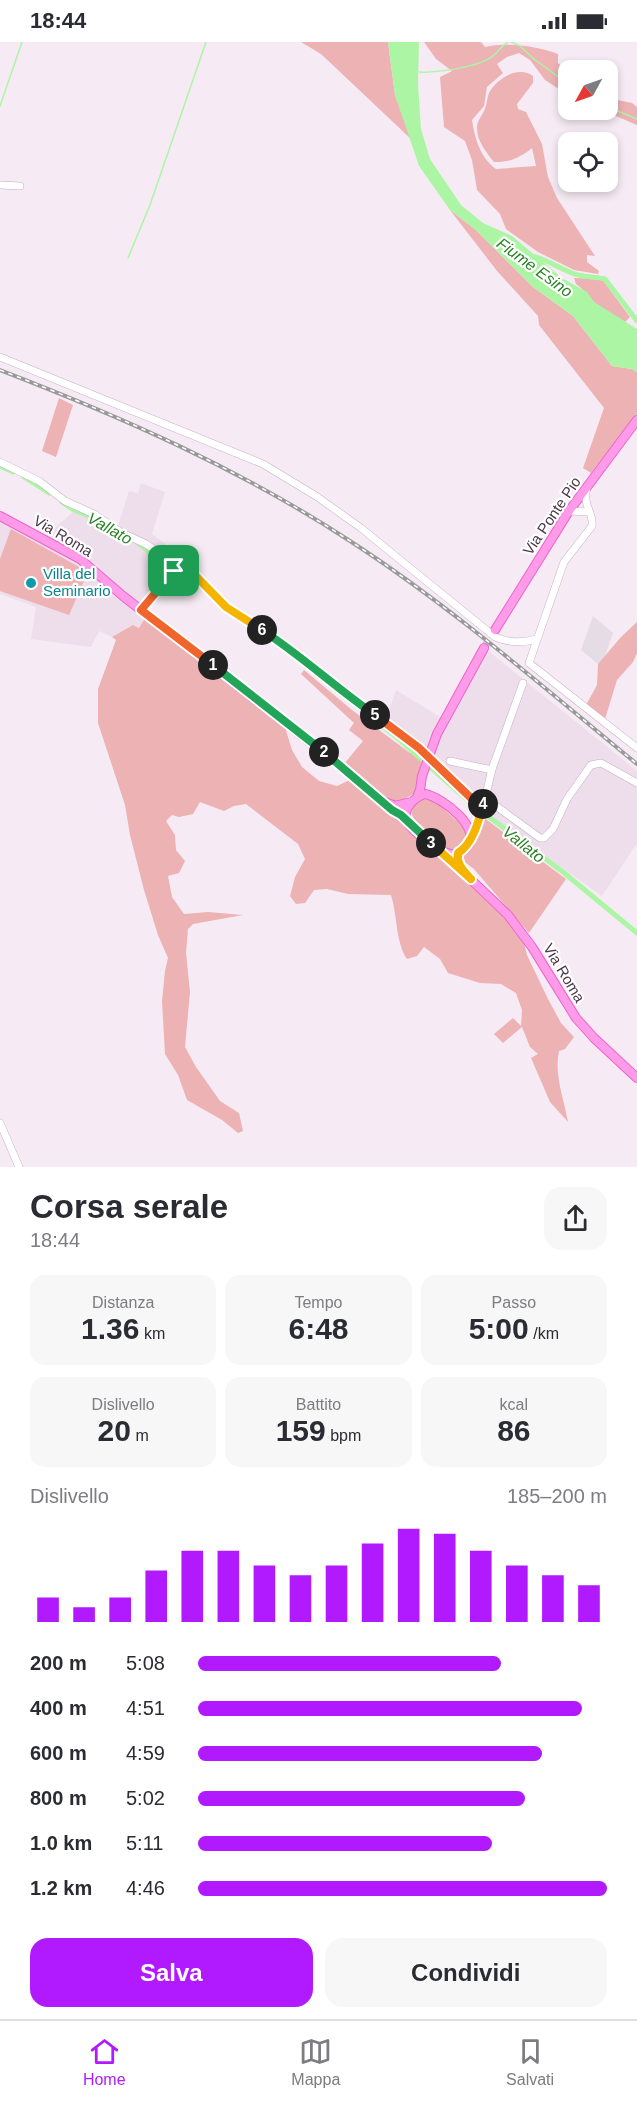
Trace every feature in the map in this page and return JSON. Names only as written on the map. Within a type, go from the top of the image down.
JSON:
[{"type":"main road","name":"Via Ponte Pio","points":[[495,630],[569,511],[581,502],[588,485],[635,422]]},
{"type":"main road","name":"Via Roma","points":[[0,516],[80,559],[141,610],[309,741],[440,850],[508,915],[532,947],[576,1018],[637,1078]]},
{"type":"main road","points":[[407,822],[406,813],[420,790],[426,763],[447,712],[484,648]]},
{"type":"main road","points":[[426,763],[427,785],[463,820],[468,826],[471,837],[468,845],[458,853],[452,854],[440,850]]},
{"type":"main road","points":[[381,800],[395,806],[425,794],[439,798]]},
{"type":"main road","points":[[458,853],[458,862],[471,879]]},
{"type":"street","points":[[0,185],[20,186]]},
{"type":"street","points":[[0,357],[263,464],[316,496],[361,528],[495,637],[508,642],[537,639]]},
{"type":"street","points":[[0,462],[39,481],[65,501],[94,514],[122,533],[146,544],[176,568],[190,570],[226,607],[295,652],[482,808],[540,838],[544,838],[553,829],[567,800],[591,765],[601,763],[637,783]]},
{"type":"street","points":[[581,502],[581,508],[589,512],[593,522],[592,526],[564,562],[529,663],[637,748]]},
{"type":"street","points":[[569,511],[589,512]]},
{"type":"street","points":[[141,610],[176,568]]},
{"type":"street","points":[[471,837],[523,683]]},
{"type":"street","points":[[450,761],[492,770]]},
{"type":"street","points":[[463,820],[471,820],[482,808]]},
{"type":"street","points":[[0,1123],[19,1167]]},
{"type":"shaded area","points":[[301,42],[388,42],[395,95],[411,139],[321,54]]},
{"type":"shaded area","points":[[424,42],[481,42],[485,47],[521,46],[558,54],[558,88],[545,80],[530,60],[519,53],[497,64],[503,73],[487,87],[484,106],[472,120],[473,127],[482,153],[496,169],[536,166],[532,148],[515,159],[494,162],[480,142],[477,133],[478,121],[485,109],[489,93],[497,82],[509,75],[521,72],[533,76],[533,83],[517,104],[518,109],[526,112],[542,144],[548,177],[557,198],[595,256],[587,255],[587,262],[599,271],[598,274],[574,270],[538,252],[506,229],[500,214],[477,190],[472,160],[465,141],[444,127],[440,77],[452,71],[436,59]]},
{"type":"shaded area","points":[[618,100],[632,103],[637,107],[637,125],[618,117]]},
{"type":"shaded area","points":[[450,210],[476,230],[533,287],[573,316],[612,366],[637,372],[637,414],[591,473],[583,468],[604,408],[539,325],[538,316],[497,271]]},
{"type":"shaded area","points":[[574,278],[602,279],[630,317],[625,322],[601,308],[576,284]]},
{"type":"shaded area","points":[[59,398],[73,405],[56,457],[42,451]]},
{"type":"shaded area","points":[[141,483],[165,492],[152,534],[184,558],[143,605],[74,549],[49,533],[73,512],[95,520],[115,535],[129,491],[138,493]]},
{"type":"shaded area","points":[[0,511],[9,516],[7,521],[84,565],[145,618],[139,628],[133,625],[112,637],[99,631],[91,647],[31,639],[36,607],[0,594]]},
{"type":"shaded area","points":[[11,529],[88,572],[69,615],[0,591],[0,559]]},
{"type":"shaded area","points":[[593,616],[613,633],[605,656],[598,664],[581,650]]},
{"type":"shaded area","points":[[145,618],[284,724],[292,750],[302,767],[319,781],[337,786],[352,779],[437,852],[500,911],[523,939],[527,955],[548,999],[561,1023],[574,1037],[565,1049],[559,1051],[558,1060],[559,1078],[568,1122],[550,1102],[531,1058],[538,1054],[530,1047],[522,1027],[503,1043],[494,1034],[513,1018],[521,1026],[522,1010],[516,993],[501,984],[480,983],[448,973],[440,959],[424,947],[417,956],[407,959],[399,937],[391,895],[348,894],[327,889],[314,890],[305,903],[296,904],[290,896],[295,877],[305,859],[298,844],[246,804],[224,811],[200,802],[193,814],[179,817],[172,815],[166,821],[175,835],[176,850],[185,861],[179,873],[168,876],[172,897],[184,914],[208,912],[243,915],[193,924],[188,929],[186,953],[190,992],[185,1047],[220,1101],[239,1113],[243,1131],[238,1133],[222,1120],[187,1100],[178,1075],[165,1054],[162,1001],[168,958],[144,890],[125,805],[98,723],[98,689],[116,640],[112,637],[133,625],[139,628]]},
{"type":"shaded area","points":[[637,622],[637,653],[633,662],[617,680],[605,719],[586,705],[597,685],[598,664]]},
{"type":"shaded area","points":[[487,650],[637,771],[637,843],[602,896],[483,812],[430,764],[432,757],[386,719],[396,690],[445,720]]},
{"type":"shaded area","points":[[304,670],[352,710],[410,753],[414,746],[424,755],[415,793],[397,803],[389,801],[344,764],[363,741],[349,730],[354,723],[301,674]]},
{"type":"shaded area","points":[[423,799],[434,800],[464,827],[466,837],[462,846],[448,849],[418,825],[412,814],[412,808]]},
{"type":"shaded area","points":[[483,817],[566,879],[529,933],[474,869],[462,860],[462,856],[474,844]]},
{"type":"water","name":"Fiume Esino","points":[[388,42],[419,42],[418,84],[421,129],[430,159],[461,205],[483,223],[512,236],[562,278],[587,292],[594,302],[637,329],[637,372],[612,366],[573,316],[533,287],[476,230],[450,210],[419,166],[395,95]]},
{"type":"waterway","points":[[0,106],[22,42]]},
{"type":"waterway","points":[[128,258],[150,205],[206,42]]},
{"type":"waterway","points":[[419,72],[447,70],[479,63],[494,55],[508,42]]},
{"type":"waterway","points":[[511,42],[520,46],[558,77]]},
{"type":"waterway","points":[[618,111],[637,119]]},
{"type":"waterway","name":"Fiume Esino","points":[[532,256],[576,275],[605,279],[637,321]]},
{"type":"waterway","name":"Vallato","points":[[0,466],[13,472]]},
{"type":"waterway","name":"Vallato","points":[[24,477],[49,493]]},
{"type":"waterway","name":"Vallato","points":[[62,502],[96,519],[124,537]]},
{"type":"waterway","name":"Vallato","points":[[138,543],[169,567],[189,576],[213,597]]},
{"type":"waterway","name":"Vallato","points":[[276,643],[395,736],[473,805],[563,872],[637,933]]},
{"type":"tunnel","points":[[484,648],[495,630]]},
{"type":"railway","points":[[0,370],[91,406],[180,446],[308,515],[388,566],[461,620],[637,764]]},
{"type":"place","name":"Villa del Seminario","points":[[31,583]]},
{"type":"route","points":[[178,566],[190,570],[226,607],[295,652],[344,693],[419,748],[471,798],[484,804],[470,842],[458,853],[457,858],[460,866],[471,879],[401,815],[141,610],[174,571],[178,566]]}]
